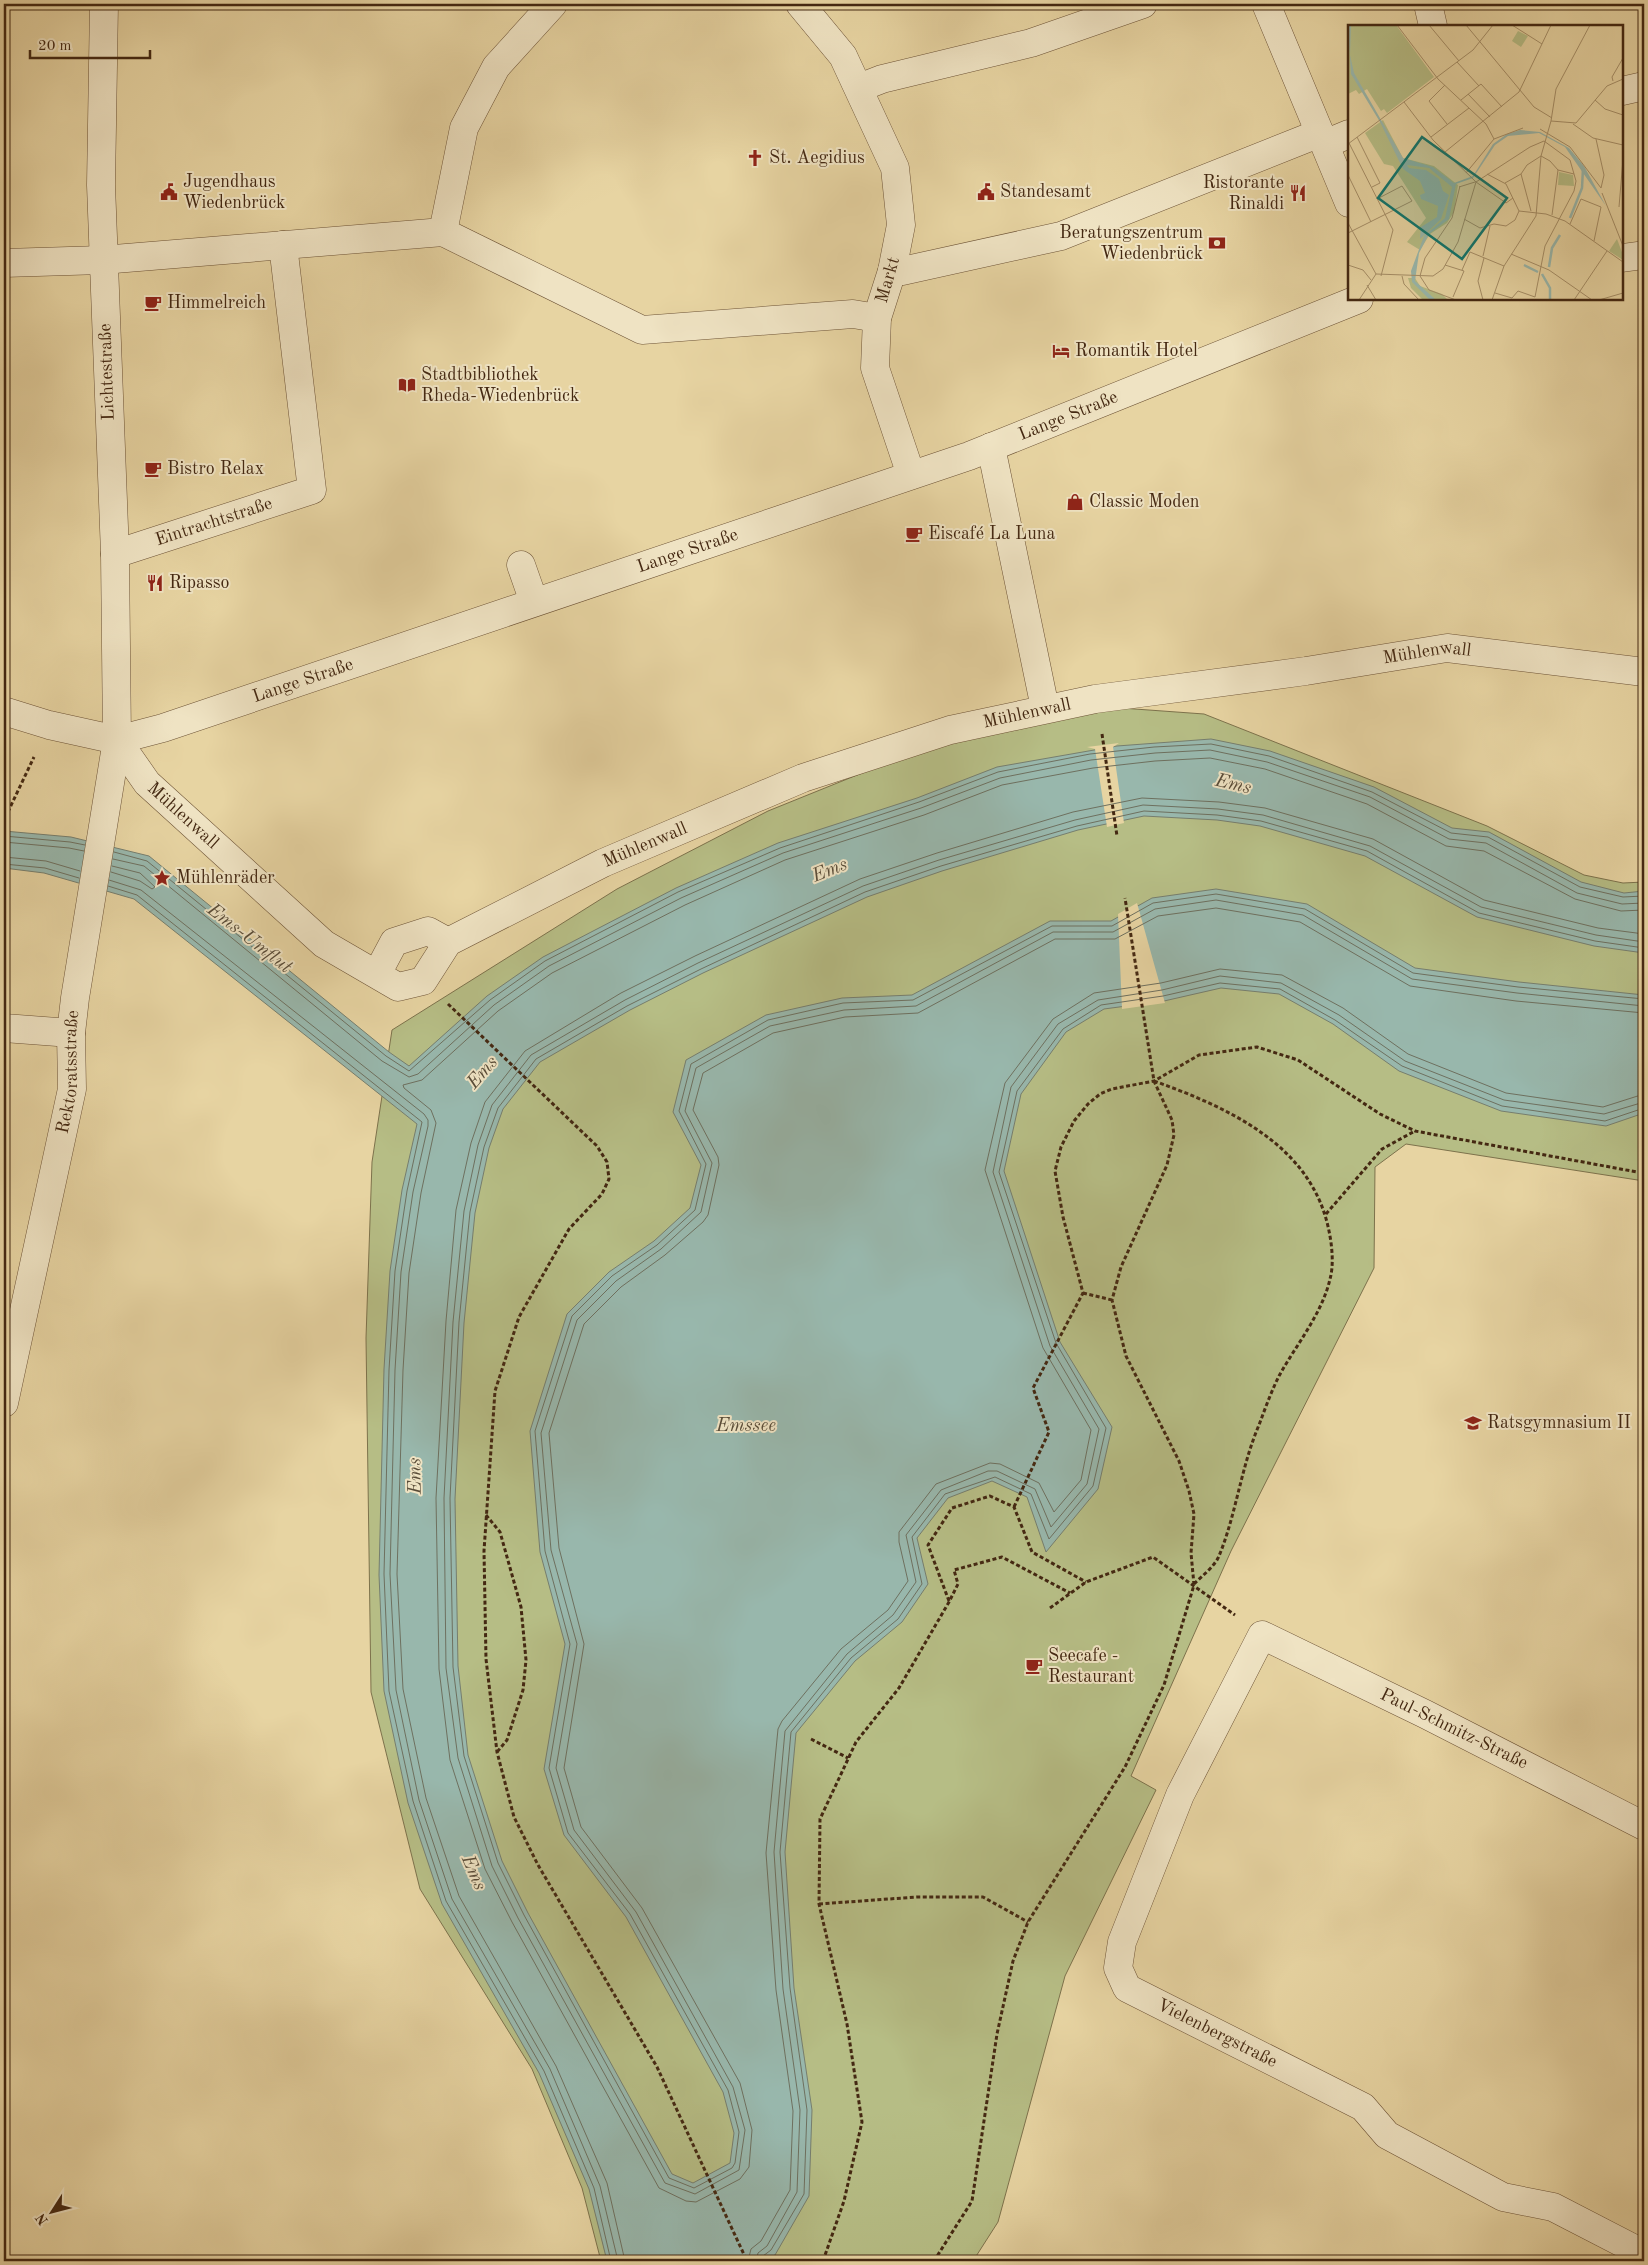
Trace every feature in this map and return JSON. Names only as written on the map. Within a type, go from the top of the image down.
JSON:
[{"type":"street","name":"Lichtestraße","points":[[104,4],[101,176],[102,260],[115,554],[117,740]]},
{"type":"street","points":[[443,232],[464,128],[496,67],[553,4]]},
{"type":"street","name":"Markt","points":[[800,4],[843,56],[895,168],[901,225],[892,271],[877,318],[876,368],[911,474]]},
{"type":"street","points":[[859,88],[882,80],[1031,43],[1143,4]]},
{"type":"street","points":[[1266,4],[1332,137],[1348,199]]},
{"type":"street","points":[[1428,4],[1433,25]]},
{"type":"street","points":[[1623,91],[1644,86]]},
{"type":"street","points":[[892,271],[902,271],[1061,236],[1332,137]]},
{"type":"street","points":[[4,263],[102,260],[443,232],[642,330],[853,314],[877,318]]},
{"type":"street","name":"Eintrachtstraße","points":[[115,554],[312,490],[282,245]]},
{"type":"street","points":[[1623,258],[1644,255]]},
{"type":"street","name":"Lange Straße","points":[[4,712],[49,725],[117,740],[163,728],[991,447],[1357,300]]},
{"type":"street","points":[[991,447],[1045,708]]},
{"type":"street","points":[[521,566],[534,602]]},
{"type":"street","name":"Mühlenwall","points":[[117,740],[147,783],[324,944],[398,987],[423,981],[448,942],[602,863],[803,778],[950,730],[1045,708],[1096,699],[1306,671],[1447,648],[1644,672]]},
{"type":"street","name":"Rektoratsstraße","points":[[4,1403],[72,1089],[72,1033],[75,998],[117,740]]},
{"type":"street","points":[[377,974],[394,942],[428,931],[448,942]]},
{"type":"street","points":[[4,1028],[72,1033]]},
{"type":"street","name":"Paul-Schmitz-Straße","points":[[1262,1635],[1425,1714],[1644,1826]]},
{"type":"street","name":"Vielenbergstraße","points":[[1262,1635],[1180,1795],[1122,1942],[1118,1968],[1128,1988],[1363,2107],[1387,2135],[1503,2197],[1553,2207],[1644,2254]]},
{"type":"path","points":[[4,816],[6,816],[49,725]]},
{"type":"path","points":[[1103,741],[1117,836]]},
{"type":"path","points":[[934,2261],[972,2201],[997,2034],[1013,1960],[1028,1922],[1125,1768],[1164,1685],[1194,1585],[1190,1553],[1194,1514],[1190,1491],[1179,1461],[1126,1356],[1112,1300],[1120,1267],[1164,1172],[1174,1145],[1172,1120],[1154,1081],[1125,898]]},
{"type":"path","points":[[442,999],[597,1146],[607,1162],[609,1179],[602,1194],[569,1229],[519,1317],[495,1391],[484,1551],[486,1659],[497,1752],[514,1817],[538,1865],[657,2066],[747,2261]]},
{"type":"path","points":[[1014,1507],[1049,1432],[1033,1388],[1083,1292],[1063,1217],[1055,1171],[1061,1147],[1074,1122],[1088,1104],[1100,1094],[1112,1089],[1154,1081],[1200,1055],[1257,1047],[1298,1060],[1380,1114],[1415,1131],[1637,1172],[1644,1171]]},
{"type":"path","points":[[1154,1081],[1193,1095],[1244,1122],[1272,1140],[1296,1161],[1310,1179],[1326,1214],[1332,1243],[1331,1278],[1322,1303],[1278,1379],[1254,1436],[1218,1557],[1194,1585]]},
{"type":"path","points":[[1326,1214],[1382,1149],[1415,1131]]},
{"type":"path","points":[[1083,1292],[1112,1300]]},
{"type":"path","points":[[949,1602],[928,1545],[952,1508],[990,1496],[1014,1507],[1032,1552],[1086,1582]]},
{"type":"path","points":[[486,1514],[500,1532],[516,1588],[521,1607],[526,1660],[523,1690],[507,1740],[497,1752]]},
{"type":"path","points":[[823,2261],[844,2201],[862,2122],[847,2024],[820,1904],[820,1819],[856,1742],[899,1688],[949,1602],[958,1584],[954,1570],[1002,1557],[1070,1593]]},
{"type":"path","points":[[1050,1608],[1086,1582],[1154,1557],[1262,1635]]},
{"type":"path","points":[[812,1739],[848,1758]]},
{"type":"path","points":[[820,1904],[917,1897],[983,1897],[1028,1922]]},
{"type":"green space","points":[[1121,708],[1204,714],[1487,826],[1584,875],[1623,883],[1644,882],[1644,1181],[1406,1144],[1375,1167],[1374,1268],[1231,1551],[1131,1776],[1156,1790],[1065,1976],[998,2222],[973,2261],[601,2261],[582,2188],[532,2069],[420,1889],[371,1692],[366,1338],[372,1162],[392,1030],[617,889],[768,811],[919,750],[990,730]]},
{"type":"water","name":"Emssee","points":[[1211,739],[1270,751],[1374,787],[1452,828],[1489,832],[1581,882],[1624,893],[1644,891],[1644,953],[1594,946],[1477,917],[1365,856],[1260,826],[1217,820],[1144,816],[1078,830],[942,871],[867,897],[703,973],[630,1010],[540,1062],[503,1109],[489,1148],[475,1213],[464,1323],[455,1499],[458,1666],[468,1755],[502,1861],[528,1913],[672,2174],[693,2183],[730,2163],[734,2133],[723,2092],[626,1917],[564,1835],[544,1769],[565,1644],[540,1552],[530,1431],[567,1314],[609,1272],[654,1241],[690,1208],[701,1165],[673,1112],[686,1060],[766,1015],[842,998],[912,995],[1050,921],[1111,921],[1152,898],[1216,889],[1307,904],[1415,968],[1519,982],[1644,995],[1644,1113],[1606,1126],[1501,1111],[1399,1071],[1333,1024],[1279,994],[1221,988],[1164,1001],[1104,1009],[1066,1032],[1021,1094],[1004,1171],[1060,1342],[1112,1427],[1098,1489],[1046,1552],[1027,1497],[992,1481],[948,1498],[917,1538],[928,1584],[902,1622],[855,1661],[796,1733],[785,1852],[794,1988],[812,2110],[809,2196],[775,2255],[764,2261],[607,2261],[589,2189],[539,2073],[442,1904],[408,1803],[384,1691],[379,1575],[384,1369],[390,1271],[402,1190],[417,1124],[134,899],[44,873],[4,868],[4,831],[71,837],[149,856],[389,1052],[409,1066],[487,996],[543,957],[676,888],[778,843],[917,798],[997,767],[1117,746]]},
{"type":"pier","points":[[1119,743],[1113,747],[1124,823],[1107,827],[1095,749],[1087,747]]},
{"type":"pier","points":[[1137,903],[1165,1003],[1122,1009],[1118,914]]},
{"type":"place","name":"St. Aegidius","points":[[755,158]]},
{"type":"place","name":"Jugendhaus Wiedenbrück","points":[[169,192]]},
{"type":"place","name":"Standesamt","points":[[986,192]]},
{"type":"place","name":"Ristorante Rinaldi","points":[[1298,193]]},
{"type":"place","name":"Beratungszentrum Wiedenbrück","points":[[1217,243]]},
{"type":"place","name":"Himmelreich","points":[[153,303]]},
{"type":"place","name":"Romantik Hotel","points":[[1061,351]]},
{"type":"place","name":"Stadtbibliothek Rheda-Wiedenbrück","points":[[407,385]]},
{"type":"place","name":"Bistro Relax","points":[[153,469]]},
{"type":"place","name":"Classic Moden","points":[[1075,502]]},
{"type":"place","name":"Eiscafé La Luna","points":[[914,534]]},
{"type":"place","name":"Ripasso","points":[[155,583]]},
{"type":"place","name":"Mühlenräder","points":[[162,878]]},
{"type":"place","name":"Ratsgymnasium II","points":[[1473,1423]]},
{"type":"place","name":"Seecafe - Restaurant","points":[[1034,1666]]},
{"type":"water label","name":"Ems","points":[[1233,785]]},
{"type":"water label","name":"Ems","points":[[830,871]]},
{"type":"water label","name":"Ems-Umflut","points":[[249,939]]},
{"type":"water label","name":"Ems","points":[[483,1073]]},
{"type":"water label","name":"Ems","points":[[416,1476]]},
{"type":"water label","name":"Ems","points":[[473,1873]]}]
